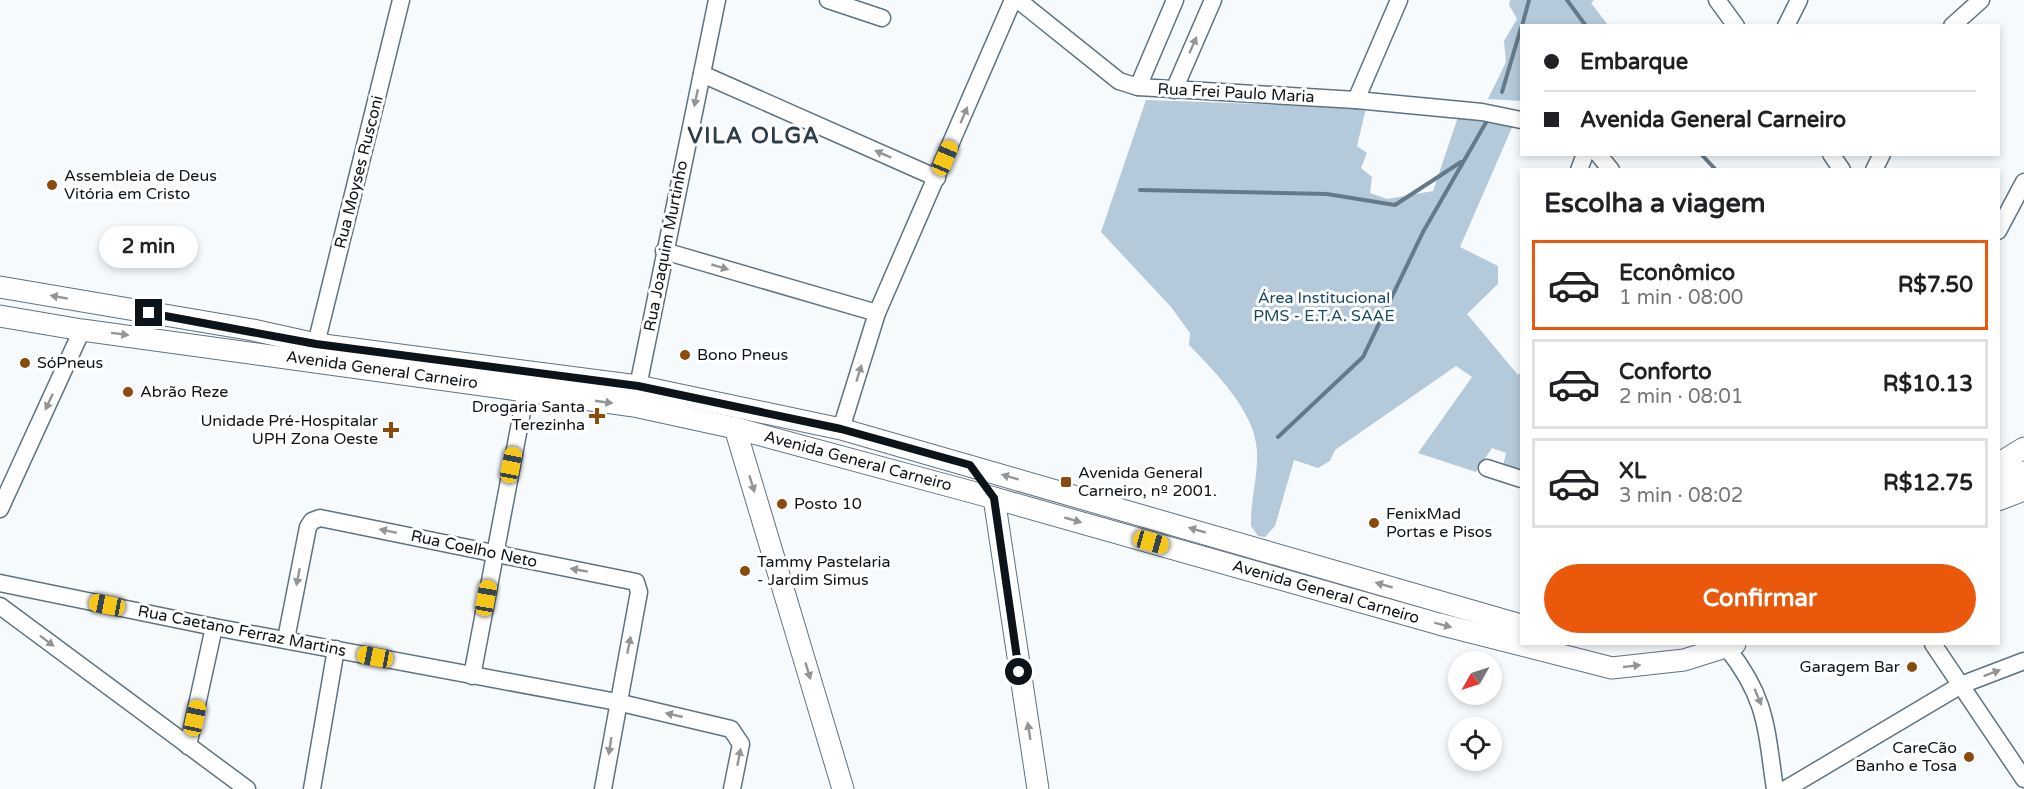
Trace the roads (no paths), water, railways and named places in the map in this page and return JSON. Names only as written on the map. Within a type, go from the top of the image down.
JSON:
[{"type":"main road","name":"Avenida General Carneiro","points":[[0,287],[253,330],[316,344],[841,429],[1520,625]]},
{"type":"main road","name":"Avenida General Carneiro","points":[[0,316],[82,330],[526,391],[636,396],[735,428],[1520,645]]},
{"type":"main road","points":[[735,428],[843,789]]},
{"type":"main road","points":[[2000,463],[2024,448]]},
{"type":"main road","points":[[970,465],[994,498],[1038,789]]},
{"type":"main road","points":[[2000,487],[2024,472]]},
{"type":"main road","points":[[2000,499],[2024,490]]},
{"type":"main road","points":[[997,521],[1017,504]]},
{"type":"main road","name":"Avenida General Carneiro","points":[[1522,645],[1612,668],[1684,660],[1731,646]]},
{"type":"street","name":"Rua Moyses Rusconi","points":[[316,344],[401,0]]},
{"type":"street","name":"Rua Joaquim Murtinho","points":[[636,396],[717,0]]},
{"type":"street","points":[[828,0],[849,3],[882,18]]},
{"type":"street","points":[[841,429],[878,313],[1013,0]]},
{"type":"street","name":"Rua Frei Paulo Maria","points":[[1018,0],[1119,81],[1138,87],[1356,100],[1501,114],[1520,120]]},
{"type":"street","points":[[1138,87],[1175,0]]},
{"type":"street","points":[[1174,90],[1213,0]]},
{"type":"street","points":[[1356,100],[1399,0]]},
{"type":"street","points":[[1717,0],[1735,24]]},
{"type":"street","points":[[1787,24],[1799,0]]},
{"type":"street","points":[[1954,24],[1981,0]]},
{"type":"street","points":[[702,74],[937,178]]},
{"type":"street","points":[[1600,156],[1609,168]]},
{"type":"street","points":[[2000,227],[2024,182]]},
{"type":"street","points":[[664,251],[878,313]]},
{"type":"street","points":[[0,508],[82,330]]},
{"type":"street","points":[[472,676],[493,554],[526,391]]},
{"type":"street","points":[[1487,468],[1520,479]]},
{"type":"street","name":"Rua Coelho Neto","points":[[286,639],[308,527],[312,521],[320,518],[636,582],[639,592],[617,702]]},
{"type":"street","name":"Rua Caetano Ferraz Martins","points":[[0,583],[214,627],[617,702],[731,729],[741,744],[732,789]]},
{"type":"street","points":[[0,606],[247,789]]},
{"type":"street","points":[[189,746],[214,627]]},
{"type":"street","points":[[1934,645],[2024,779]]},
{"type":"street","points":[[1940,645],[1961,684]]},
{"type":"street","points":[[1731,646],[1764,711],[1775,789]]},
{"type":"street","points":[[312,789],[336,649]]},
{"type":"street","points":[[1786,789],[1961,684],[2024,661]]},
{"type":"street","points":[[603,789],[617,702]]},
{"type":"waterway","points":[[1523,24],[1529,0]]},
{"type":"waterway","points":[[1567,0],[1585,24]]},
{"type":"waterway","points":[[1502,92],[1520,31]]},
{"type":"waterway","points":[[1278,437],[1363,357],[1423,232],[1488,119]]},
{"type":"waterway","points":[[1703,156],[1714,168]]},
{"type":"waterway","points":[[1140,190],[1327,194],[1395,205],[1461,162]]},
{"type":"place","name":"Assembleia de Deus Vitória em Cristo","points":[[52,185]]},
{"type":"place","name":"Bono Pneus","points":[[685,355]]},
{"type":"place","name":"SóPneus","points":[[25,363]]},
{"type":"place","name":"Abrão Reze","points":[[128,392]]},
{"type":"place","name":"Drogaria Santa Terezinha","points":[[597,416]]},
{"type":"place","name":"Unidade Pré-Hospitalar UPH Zona Oeste","points":[[391,430]]},
{"type":"place","name":"Avenida General Carneiro, nº 2001.","points":[[1066,482]]},
{"type":"place","name":"Posto 10","points":[[782,504]]},
{"type":"place","name":"FenixMad Portas e Pisos","points":[[1374,523]]},
{"type":"place","name":"Tammy Pastelaria - Jardim Simus","points":[[745,571]]},
{"type":"place","name":"Garagem Bar","points":[[1912,667]]},
{"type":"place","name":"CareCão Banho e Tosa","points":[[1969,757]]},
{"type":"district","name":"VILA OLGA","points":[[754,136]]},
{"type":"park label","name":"Área Institucional PMS - E.T.A. SAAE","points":[[1324,307]]}]
